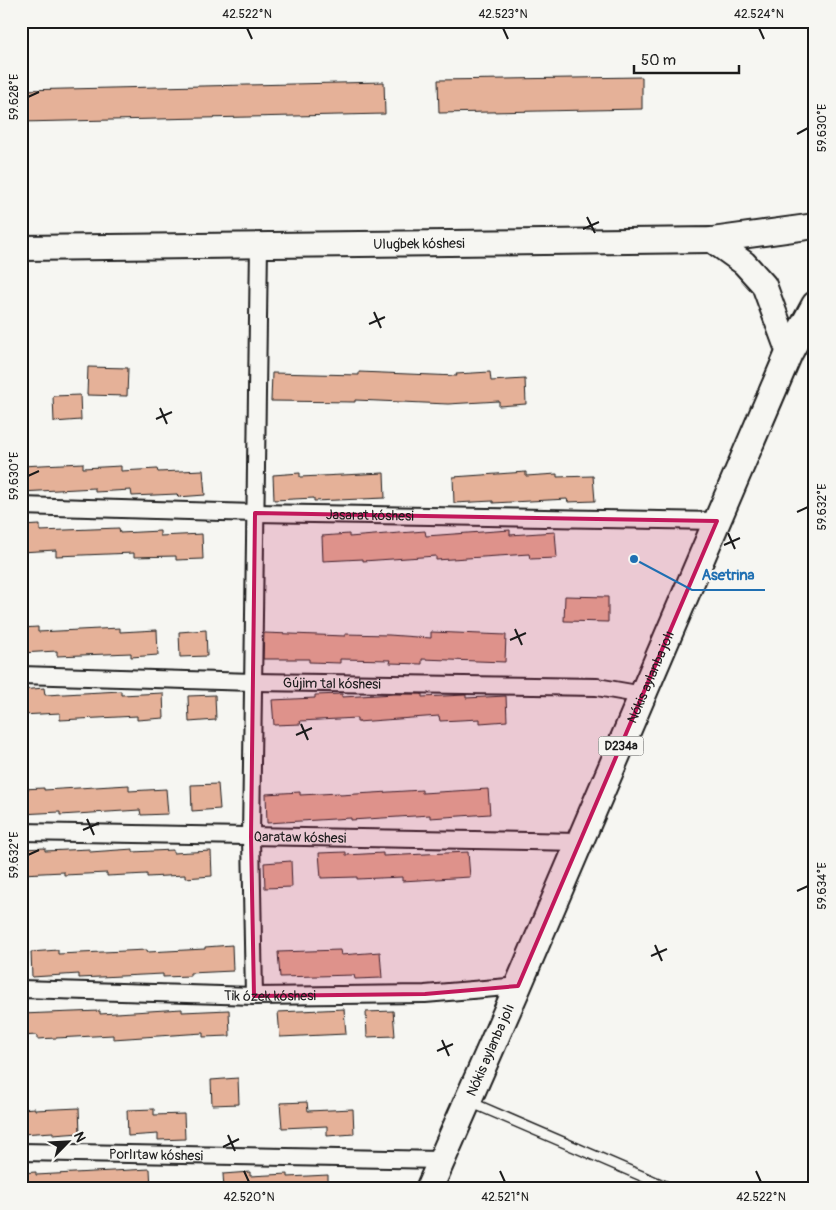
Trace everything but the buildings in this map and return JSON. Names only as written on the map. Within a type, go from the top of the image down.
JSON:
[{"type":"main road","name":"Nókis aylanba jolı","points":[[429,1189],[789,353],[815,305]]},
{"type":"street","name":"Uluǵbek kóshesi","points":[[21,248],[153,248],[712,240],[814,221]]},
{"type":"street","points":[[712,240],[744,263],[764,285],[789,353]]},
{"type":"street","points":[[254,996],[251,837],[259,245]]},
{"type":"street","name":"Jasarat kóshesi","points":[[21,506],[255,513],[717,521]]},
{"type":"street","name":"Gújim tal kóshesi","points":[[21,675],[253,682],[597,687],[643,695]]},
{"type":"street","name":"Qarataw kóshesi","points":[[21,832],[579,842]]},
{"type":"street","name":"Tik ózek kóshesi","points":[[21,990],[254,996],[425,994],[518,986]]},
{"type":"street","name":"Porlıtaw kóshesi","points":[[21,1152],[441,1160]]},
{"type":"lane","points":[[468,1101],[672,1189]]},
{"type":"highlighted area","points":[[255,513],[717,521],[518,986],[425,994],[254,996],[251,837]]},
{"type":"place","name":"Asetrina","points":[[634,559]]}]
